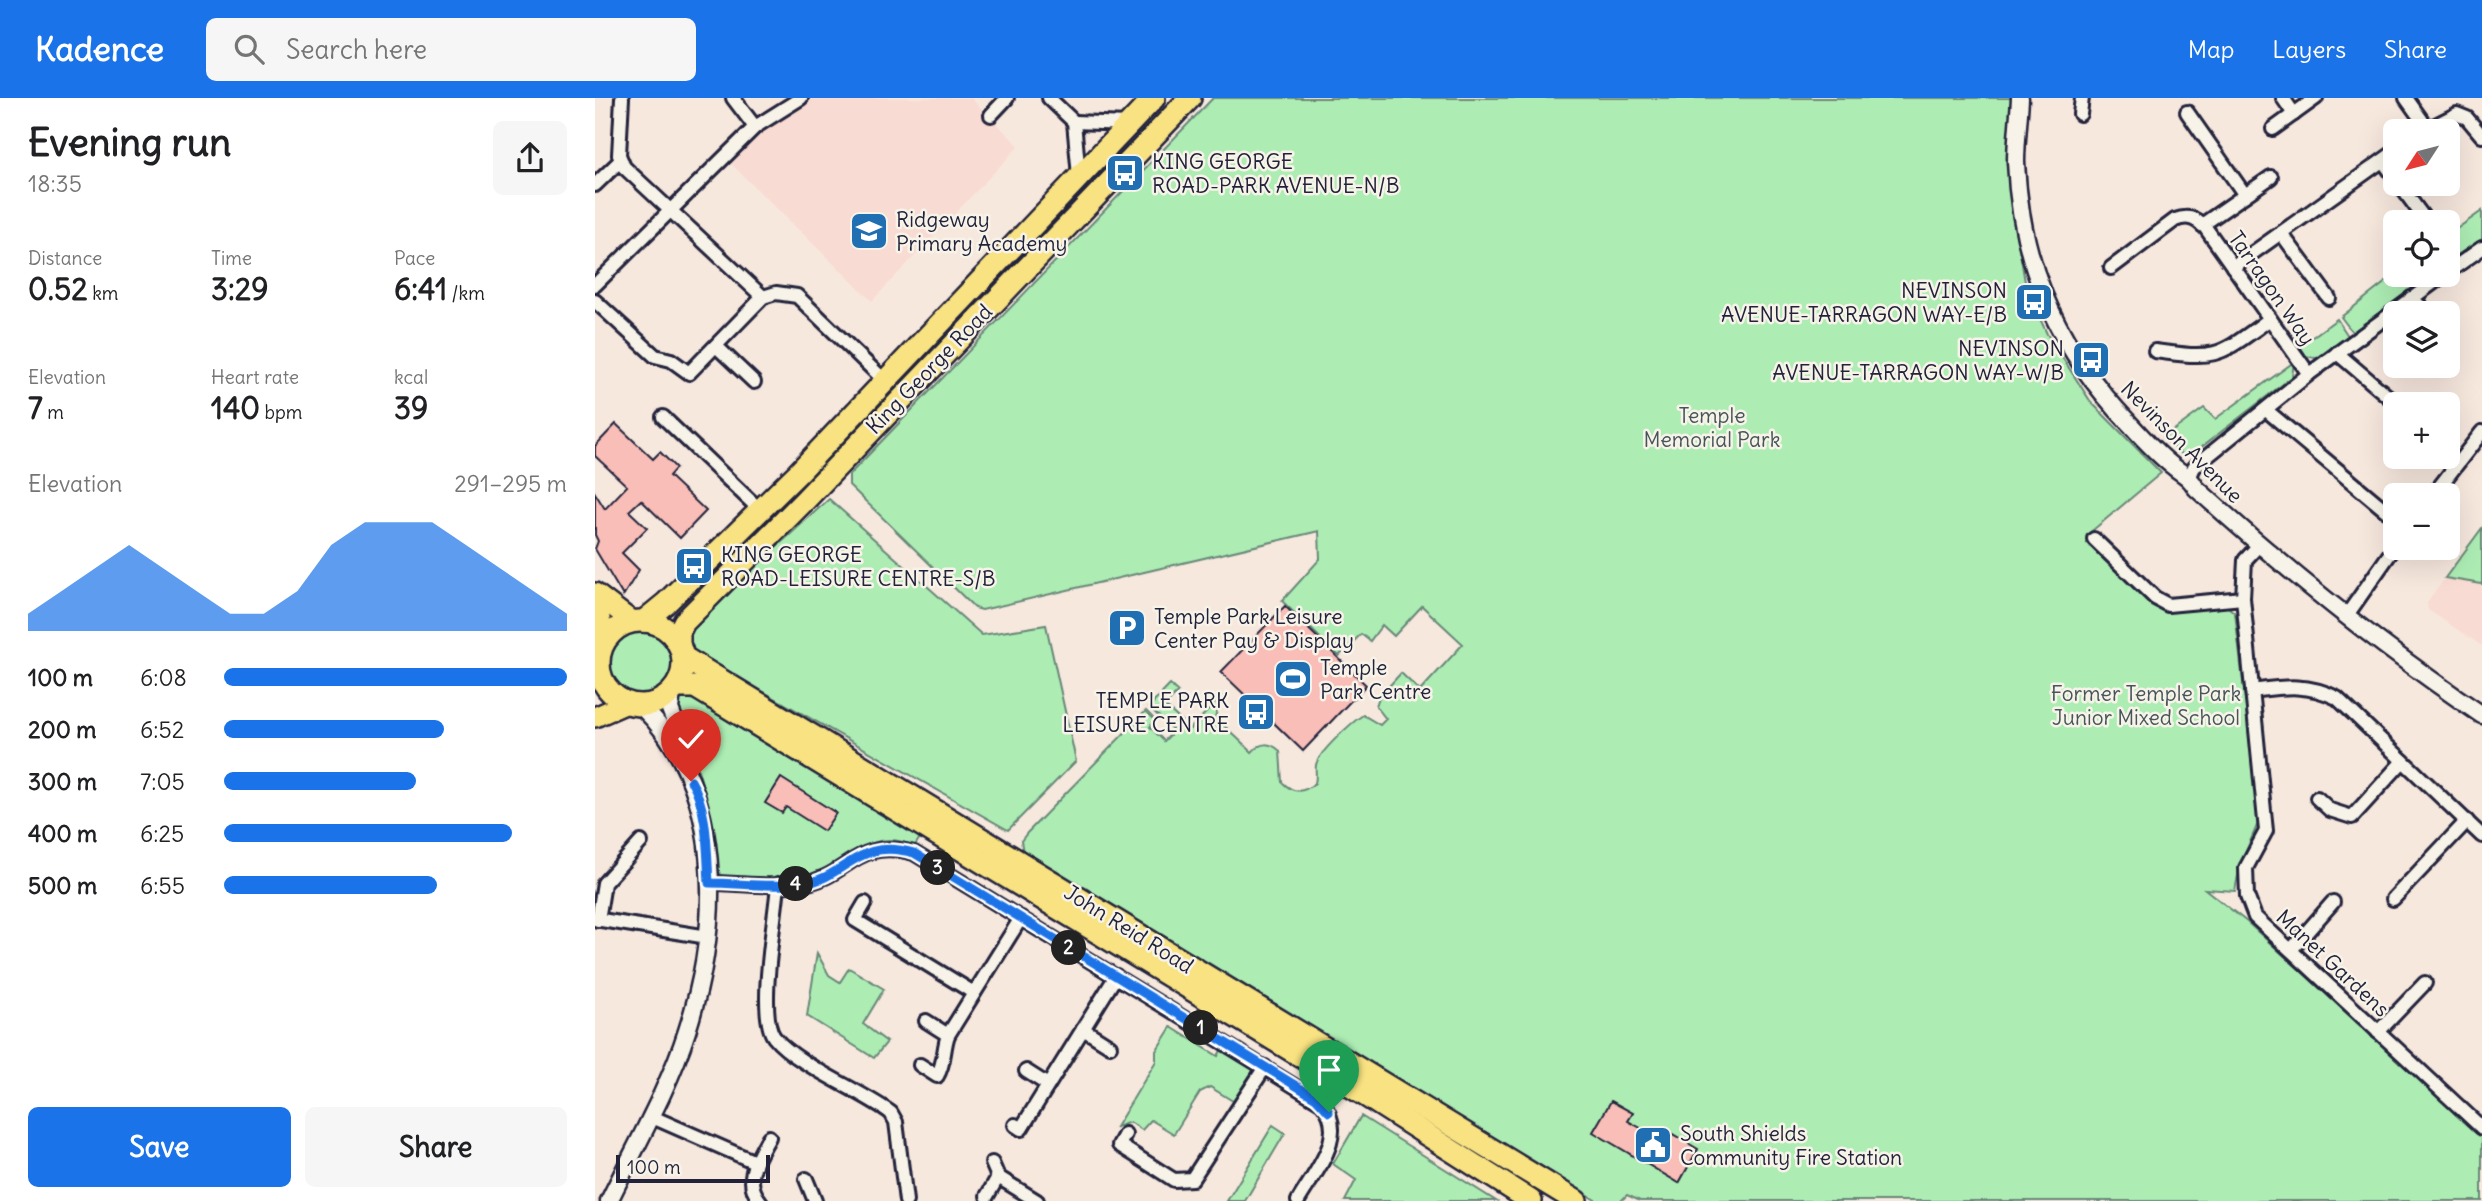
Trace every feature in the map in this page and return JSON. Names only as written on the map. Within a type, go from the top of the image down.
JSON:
[{"type":"highway","name":"King George Road","points":[[638,621],[761,511],[1154,98]]},
{"type":"highway","name":"King George Road","points":[[681,651],[679,632],[684,622],[1190,98]]},
{"type":"highway","points":[[1129,124],[1148,142]]},
{"type":"highway","points":[[1079,176],[1097,194]]},
{"type":"highway","points":[[867,401],[884,416]]},
{"type":"highway","points":[[638,621],[664,628],[681,651],[683,668],[674,689],[663,699],[634,704],[614,696],[597,674],[604,642],[616,629],[638,621]]},
{"type":"highway","name":"John Reid Road","points":[[681,651],[1576,1201]]},
{"type":"highway","name":"John Reid Road","points":[[674,689],[687,685],[706,694],[1363,1094],[1531,1201]]},
{"type":"main road","points":[[596,594],[638,621]]},
{"type":"main road","points":[[596,594],[604,642]]},
{"type":"main road","points":[[595,718],[634,704]]},
{"type":"street","points":[[595,185],[620,161],[622,98]]},
{"type":"street","points":[[733,98],[755,127]]},
{"type":"street","points":[[595,285],[755,127],[801,98]]},
{"type":"street","points":[[991,115],[1007,98]]},
{"type":"street","points":[[1049,98],[1075,122],[1129,124]]},
{"type":"street","name":"Nevinson Avenue","points":[[2020,98],[2016,161],[2022,221],[2044,302],[2067,343],[2103,394],[2138,433],[2175,468],[2190,476],[2196,488],[2259,545],[2414,669],[2482,715]]},
{"type":"street","points":[[2080,114],[2082,98]]},
{"type":"street","points":[[2283,98],[2294,114]]},
{"type":"street","points":[[2273,129],[2316,98]]},
{"type":"street","points":[[2406,98],[2419,119]]},
{"type":"street","name":"Tarragon Way","points":[[2187,112],[2245,195]]},
{"type":"street","points":[[2447,119],[2457,114],[2467,118],[2482,136]]},
{"type":"street","points":[[1075,122],[1079,176]]},
{"type":"street","points":[[620,161],[763,297]]},
{"type":"street","points":[[2233,267],[2383,161]]},
{"type":"street","name":"Tarragon Way","points":[[2202,225],[2271,177]]},
{"type":"street","name":"Tarragon Way","points":[[2111,268],[2175,220],[2184,216],[2202,225],[2309,374]]},
{"type":"street","points":[[2281,233],[2329,298]]},
{"type":"street","points":[[2460,263],[2482,248]]},
{"type":"street","points":[[2190,476],[2194,467],[2309,374],[2426,287]]},
{"type":"street","points":[[595,301],[655,356],[671,360],[689,373],[763,297],[776,293],[797,296],[885,381]]},
{"type":"street","points":[[2411,298],[2414,301]]},
{"type":"street","points":[[2155,351],[2197,357],[2221,354],[2270,320]]},
{"type":"street","points":[[716,346],[754,382]]},
{"type":"street","points":[[2337,353],[2383,392]]},
{"type":"street","points":[[2266,410],[2383,508]]},
{"type":"street","points":[[663,417],[761,511]]},
{"type":"street","points":[[2442,483],[2482,432]]},
{"type":"street","points":[[2094,539],[2155,598],[2168,605],[2243,598]]},
{"type":"street","name":"Manet Gardens","points":[[2259,545],[2245,560],[2243,598],[2266,831],[2246,868],[2247,896],[2255,916],[2482,1128]]},
{"type":"street","points":[[2347,615],[2386,560]]},
{"type":"street","points":[[2252,691],[2294,686],[2321,690],[2337,698],[2482,836]]},
{"type":"street","points":[[609,1201],[686,1034],[700,989],[708,937],[709,883],[706,842],[687,752],[672,715],[674,689]]},
{"type":"street","points":[[634,704],[663,727],[697,790]]},
{"type":"street","points":[[2317,798],[2330,810],[2352,817],[2403,761]]},
{"type":"street","points":[[2393,899],[2467,821]]},
{"type":"street","points":[[641,842],[604,883],[596,919],[708,937]]},
{"type":"street","points":[[709,883],[802,884],[819,879],[859,854],[883,849],[914,853],[1322,1103],[1332,1116],[1332,1142],[1298,1201]]},
{"type":"street","points":[[778,884],[766,1004],[769,1028],[782,1045],[891,1113],[895,1122],[906,1201]]},
{"type":"street","points":[[2291,950],[2333,902]]},
{"type":"street","points":[[865,904],[855,920],[974,993]]},
{"type":"street","points":[[920,1065],[937,1076],[944,1066],[943,1054],[947,1035],[1021,918]]},
{"type":"street","points":[[1014,1125],[1021,1129],[1116,976]]},
{"type":"street","points":[[2378,1031],[2425,983]]},
{"type":"street","points":[[926,1021],[947,1035]]},
{"type":"street","points":[[1083,1029],[1110,1046]]},
{"type":"street","points":[[1125,1134],[1119,1145],[1174,1180],[1192,1180],[1265,1068]]},
{"type":"street","points":[[1025,1071],[1048,1085]]},
{"type":"street","points":[[650,1116],[755,1162]]},
{"type":"street","points":[[760,1201],[754,1193],[751,1180],[755,1162],[769,1137]]},
{"type":"street","points":[[992,1163],[998,1177],[1037,1201]]},
{"type":"street","points":[[987,1196],[998,1177]]},
{"type":"street","points":[[806,1179],[815,1201]]},
{"type":"shaded area","name":"Ridgeway Primary Academy","points":[[813,98],[971,98],[1019,146],[872,301],[727,160],[773,122]]},
{"type":"shaded area","points":[[2482,528],[2482,646],[2428,610],[2427,603]]},
{"type":"green space","name":"Temple Memorial Park","points":[[1213,98],[2011,98],[2010,194],[2026,288],[2047,334],[2091,402],[2161,473],[2087,535],[2150,600],[2173,611],[2227,606],[2235,613],[2259,821],[2240,865],[2235,891],[2205,889],[2247,922],[2482,1136],[2482,1201],[1640,1201],[1627,1195],[1621,1201],[1597,1201],[1024,858],[1021,841],[1027,833],[1146,711],[1155,720],[1150,727],[1164,741],[1174,731],[1149,707],[1170,685],[1178,692],[1165,706],[1190,729],[1222,696],[1215,717],[1252,752],[1266,744],[1280,751],[1282,782],[1291,789],[1302,790],[1315,783],[1318,760],[1351,724],[1363,715],[1380,725],[1386,719],[1376,706],[1379,697],[1401,673],[1420,691],[1463,644],[1422,606],[1394,636],[1382,625],[1370,641],[1361,634],[1339,656],[1282,601],[1320,559],[1319,531],[982,610],[975,608],[849,485],[849,475]]},
{"type":"green space","points":[[2482,211],[2482,239],[2460,253],[2460,227]]},
{"type":"green space","points":[[2383,284],[2383,287],[2413,287],[2395,301],[2383,301],[2383,310],[2353,333],[2341,317]]},
{"type":"green space","points":[[2337,319],[2348,336],[2320,359],[2306,356],[2300,346]]},
{"type":"green space","points":[[2294,362],[2292,377],[2195,452],[2183,455],[2163,438],[2204,408],[2215,419]]},
{"type":"green space","points":[[829,499],[982,635],[1046,625],[1076,761],[1008,830],[695,653],[688,634],[702,615]]},
{"type":"green space","points":[[2482,528],[2482,584],[2445,578]]},
{"type":"green space","points":[[640,630],[663,640],[673,663],[663,686],[640,696],[617,686],[607,663],[617,640]]},
{"type":"green space","points":[[682,697],[695,700],[921,836],[914,847],[899,841],[885,840],[871,844],[804,877],[786,880],[723,878],[716,867],[704,789],[678,721],[678,704]]},
{"type":"green space","points":[[817,953],[829,975],[840,982],[849,968],[884,989],[863,1024],[887,1042],[874,1058],[807,1016]]},
{"type":"green space","points":[[1171,1027],[1218,1056],[1223,1047],[1258,1068],[1236,1103],[1210,1087],[1200,1092],[1174,1134],[1151,1120],[1142,1130],[1130,1122],[1116,1127],[1156,1061],[1156,1051]]},
{"type":"green space","points":[[1361,1116],[1496,1201],[1345,1201],[1356,1180],[1333,1164]]},
{"type":"green space","points":[[1273,1125],[1285,1133],[1245,1201],[1227,1201]]},
{"type":"building","points":[[616,424],[653,459],[660,452],[676,468],[669,476],[706,511],[680,538],[641,500],[629,511],[647,528],[622,553],[639,570],[623,596],[595,549],[598,541],[595,535],[595,493],[605,509],[627,486],[595,456],[595,446]]},
{"type":"building","name":"Temple Park Centre","points":[[1285,606],[1366,685],[1303,751],[1221,672]]},
{"type":"building","points":[[781,778],[836,813],[824,831],[786,807],[782,813],[765,803]]},
{"type":"building","name":"South Shields Community Fire Station","points":[[1611,1101],[1633,1113],[1628,1121],[1664,1141],[1669,1132],[1698,1149],[1679,1183],[1593,1132]]},
{"type":"place","name":"KING GEORGE ROAD-PARK AVENUE-N/B","points":[[1125,173]]},
{"type":"place","name":"Ridgeway Primary Academy","points":[[869,231]]},
{"type":"place","name":"NEVINSON AVENUE-TARRAGON WAY-E/B","points":[[2034,302]]},
{"type":"place","name":"NEVINSON AVENUE-TARRAGON WAY-W/B","points":[[2091,360]]},
{"type":"place","name":"KING GEORGE ROAD-LEISURE CENTRE-S/B","points":[[694,566]]},
{"type":"place","name":"Temple Park Leisure Center Pay & Display","points":[[1127,628]]},
{"type":"place","name":"Temple Park Centre","points":[[1293,679]]},
{"type":"place","name":"TEMPLE PARK LEISURE CENTRE","points":[[1256,712]]},
{"type":"place","name":"South Shields Community Fire Station","points":[[1653,1145]]},
{"type":"route","points":[[691,781],[697,790],[706,842],[709,883],[802,884],[819,879],[859,854],[883,849],[914,853],[1316,1098],[1329,1112]]},
{"type":"park label","name":"Former Temple Park Junior Mixed School","points":[[2146,705]]}]
